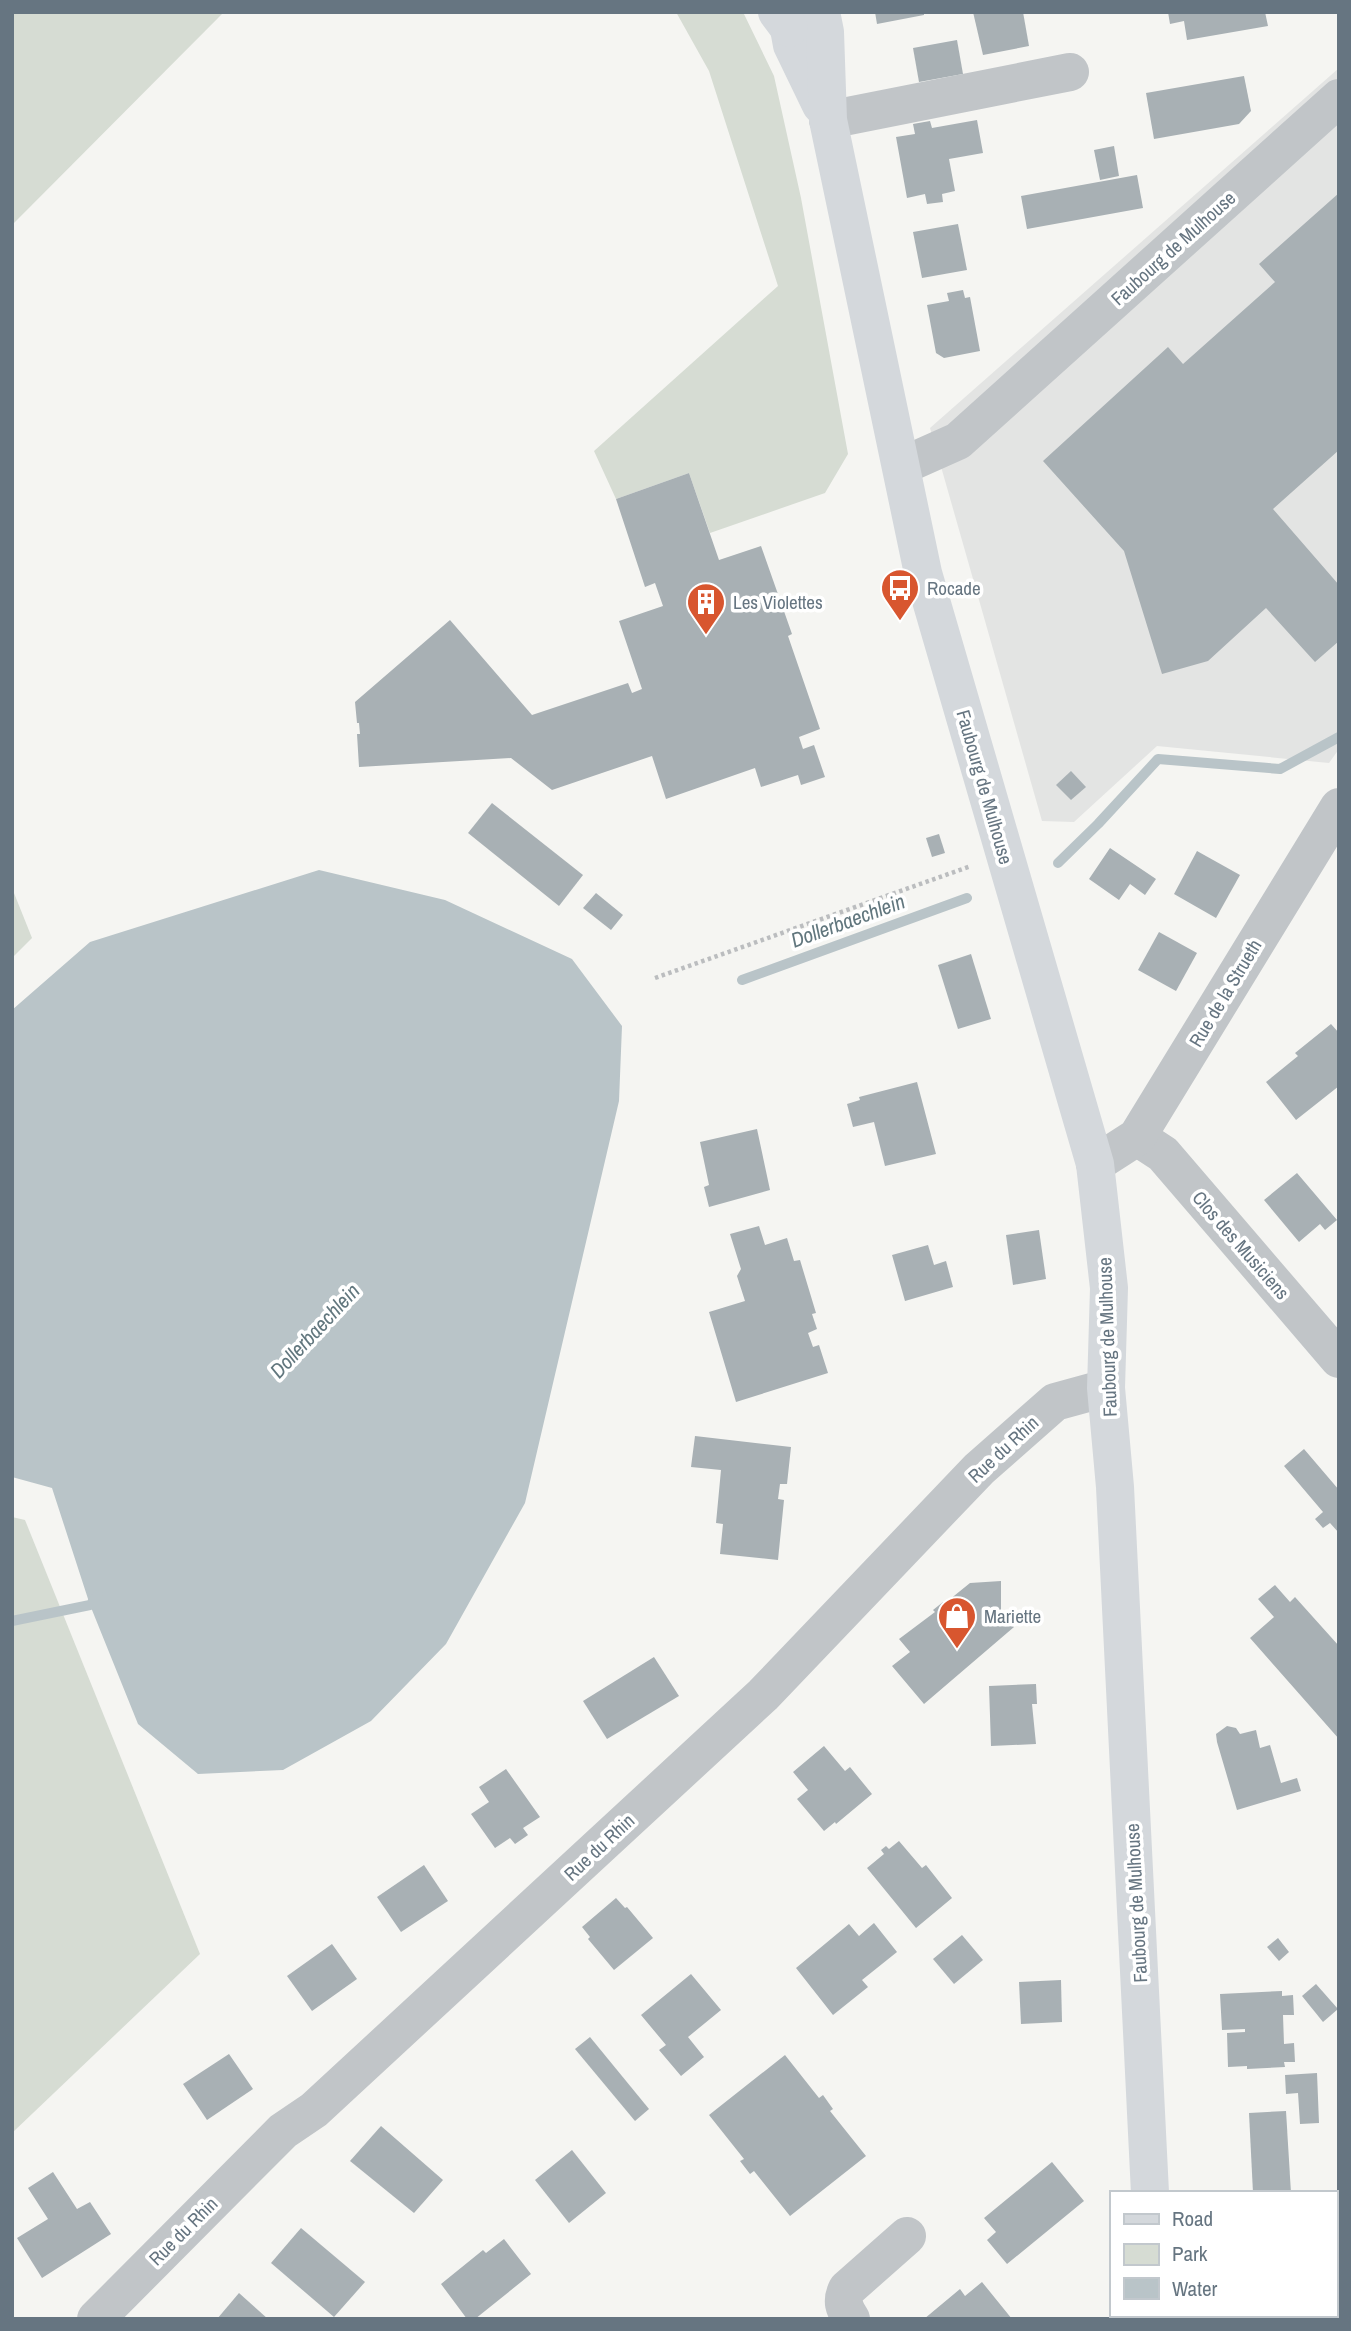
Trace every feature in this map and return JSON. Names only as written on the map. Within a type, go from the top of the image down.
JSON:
[{"type":"main road","name":"Faubourg de Mulhouse","points":[[793,16],[792,45],[828,120],[923,573],[1095,1164],[1109,1288],[1106,1388],[1115,1487],[1150,2191]]},
{"type":"street","points":[[828,120],[1070,72]]},
{"type":"street","name":"Faubourg de Mulhouse","points":[[902,466],[958,441],[1339,98]]},
{"type":"street","name":"Rue de la Strueth","points":[[1095,1164],[1137,1138],[1339,807]]},
{"type":"street","name":"Clos des Musiciens","points":[[1137,1138],[1163,1154],[1339,1359]]},
{"type":"street","name":"Rue du Rhin","points":[[96,2319],[283,2131],[314,2110],[763,1695],[979,1469],[1055,1402],[1106,1388]]},
{"type":"street","points":[[851,2319],[844,2308],[842,2298],[847,2289],[907,2236]]},
{"type":"path","points":[[655,978],[1005,854]]},
{"type":"shaded area","points":[[1339,68],[1339,749],[1329,763],[1157,746],[1074,822],[1042,821],[930,428]]},
{"type":"green space","points":[[12,12],[224,12],[12,225]]},
{"type":"green space","points":[[676,12],[743,12],[774,76],[801,198],[848,454],[825,493],[710,533],[689,473],[616,499],[594,451],[778,286],[709,71]]},
{"type":"green space","points":[[12,888],[32,938],[12,958]]},
{"type":"green space","points":[[12,1517],[25,1520],[200,1954],[12,2133]]},
{"type":"water","points":[[319,870],[445,900],[572,959],[622,1026],[619,1101],[525,1503],[446,1644],[371,1721],[283,1770],[198,1774],[138,1724],[90,1605],[52,1488],[12,1477],[12,1010],[90,942]]},
{"type":"building","points":[[875,12],[924,12],[924,15],[877,24]]},
{"type":"building","points":[[973,12],[1023,12],[1029,46],[983,55]]},
{"type":"building","points":[[1168,12],[1265,12],[1268,26],[1187,40],[1184,21],[1170,24]]},
{"type":"building","points":[[957,40],[963,74],[919,82],[913,48]]},
{"type":"building","points":[[1244,76],[1251,111],[1239,124],[1154,139],[1146,93]]},
{"type":"building","points":[[977,120],[983,153],[949,159],[955,191],[942,194],[943,202],[927,204],[925,194],[907,198],[896,137],[915,134],[913,124],[930,121],[932,128]]},
{"type":"building","points":[[1114,146],[1119,176],[1100,180],[1094,150]]},
{"type":"building","points":[[1137,175],[1143,208],[1027,229],[1021,196]]},
{"type":"building","points":[[1339,193],[1339,450],[1273,509],[1339,585],[1339,641],[1315,662],[1266,608],[1208,661],[1162,674],[1124,551],[1043,461],[1168,347],[1183,364],[1275,282],[1259,264]]},
{"type":"building","points":[[958,224],[967,270],[922,278],[913,232]]},
{"type":"building","points":[[963,290],[965,298],[970,297],[980,351],[944,358],[936,353],[927,305],[949,301],[947,293]]},
{"type":"building","name":"Les Violettes","points":[[689,473],[719,560],[761,546],[792,634],[788,636],[820,729],[799,737],[803,749],[814,745],[825,777],[801,785],[798,775],[761,787],[755,768],[666,799],[652,756],[552,790],[511,758],[359,767],[357,734],[360,734],[355,702],[450,620],[532,715],[628,683],[632,693],[642,689],[619,621],[663,606],[655,583],[645,587],[616,499]]},
{"type":"building","points":[[1071,771],[1086,787],[1071,800],[1056,785]]},
{"type":"building","points":[[492,803],[583,875],[559,906],[468,833]]},
{"type":"building","points":[[939,834],[945,853],[932,857],[926,838]]},
{"type":"building","points":[[1110,848],[1156,879],[1145,895],[1130,884],[1119,900],[1089,879]]},
{"type":"building","points":[[1197,851],[1240,875],[1216,918],[1174,894]]},
{"type":"building","points":[[596,893],[623,915],[611,930],[583,908]]},
{"type":"building","points":[[1159,932],[1197,953],[1176,991],[1138,970]]},
{"type":"building","points":[[971,954],[991,1019],[958,1029],[938,965]]},
{"type":"building","points":[[1331,1024],[1339,1033],[1339,1086],[1296,1120],[1266,1082],[1298,1056],[1295,1053]]},
{"type":"building","points":[[917,1082],[936,1154],[885,1166],[874,1122],[853,1127],[847,1104],[860,1100],[859,1097]]},
{"type":"building","points":[[757,1129],[770,1190],[709,1207],[704,1187],[709,1185],[700,1142]]},
{"type":"building","points":[[1297,1173],[1337,1220],[1325,1230],[1320,1224],[1299,1242],[1264,1200]]},
{"type":"building","points":[[759,1226],[765,1245],[787,1238],[794,1261],[800,1260],[816,1313],[812,1314],[817,1329],[808,1333],[813,1347],[819,1345],[828,1373],[736,1402],[709,1312],[745,1301],[737,1276],[741,1269],[730,1234]]},
{"type":"building","points":[[1039,1230],[1046,1279],[1013,1285],[1006,1235]]},
{"type":"building","points":[[928,1245],[934,1265],[946,1261],[953,1287],[905,1301],[892,1255]]},
{"type":"building","points":[[695,1436],[791,1447],[787,1484],[780,1484],[778,1499],[784,1500],[778,1560],[720,1554],[723,1524],[716,1523],[721,1470],[691,1467]]},
{"type":"building","points":[[1304,1449],[1339,1490],[1339,1533],[1330,1523],[1323,1528],[1315,1519],[1323,1512],[1284,1466]]},
{"type":"building","name":"Mariette","points":[[1001,1581],[1001,1611],[1014,1627],[924,1704],[892,1666],[910,1652],[899,1639],[970,1583]]},
{"type":"building","points":[[1275,1585],[1290,1602],[1295,1597],[1339,1646],[1339,1739],[1250,1638],[1274,1617],[1258,1599]]},
{"type":"building","points":[[654,1657],[679,1696],[607,1739],[583,1701]]},
{"type":"building","points":[[1036,1684],[1037,1704],[1032,1704],[1036,1744],[991,1746],[989,1686]]},
{"type":"building","points":[[1227,1726],[1236,1728],[1240,1734],[1256,1730],[1260,1748],[1270,1745],[1281,1783],[1297,1778],[1301,1791],[1237,1810],[1216,1734]]},
{"type":"building","points":[[824,1746],[845,1771],[850,1767],[872,1794],[824,1831],[797,1799],[808,1790],[793,1772]]},
{"type":"building","points":[[506,1769],[540,1817],[523,1828],[528,1835],[515,1844],[510,1838],[495,1848],[471,1814],[489,1802],[479,1787]]},
{"type":"building","points":[[899,1841],[922,1868],[926,1865],[952,1898],[916,1928],[867,1868],[884,1854],[881,1850],[886,1846],[889,1849]]},
{"type":"building","points":[[424,1865],[448,1901],[401,1932],[377,1897]]},
{"type":"building","points":[[616,1898],[653,1938],[614,1970],[588,1939],[590,1937],[582,1927]]},
{"type":"building","points":[[874,1923],[897,1952],[862,1980],[868,1987],[833,2015],[796,1968],[849,1924],[859,1936]]},
{"type":"building","points":[[962,1935],[983,1960],[954,1984],[933,1959]]},
{"type":"building","points":[[1278,1938],[1289,1952],[1279,1961],[1267,1947]]},
{"type":"building","points":[[332,1944],[357,1979],[312,2011],[287,1976]]},
{"type":"building","points":[[691,1974],[721,2010],[688,2037],[704,2057],[681,2076],[659,2050],[666,2045],[641,2015]]},
{"type":"building","points":[[1061,1980],[1062,2022],[1021,2024],[1019,1982]]},
{"type":"building","points":[[1316,1984],[1338,2009],[1323,2022],[1302,1996]]},
{"type":"building","points":[[1282,1991],[1282,1996],[1293,1995],[1294,2015],[1283,2015],[1284,2044],[1294,2043],[1295,2062],[1284,2062],[1285,2067],[1228,2067],[1227,2033],[1245,2032],[1245,2029],[1222,2030],[1220,1994]]},
{"type":"building","points":[[590,2037],[649,2109],[635,2121],[575,2049]]},
{"type":"building","points":[[229,2054],[253,2089],[207,2120],[183,2084]]},
{"type":"building","points":[[785,2055],[819,2098],[823,2095],[833,2109],[830,2111],[866,2156],[790,2216],[754,2171],[750,2174],[740,2161],[744,2159],[709,2115]]},
{"type":"building","points":[[1317,2073],[1319,2123],[1300,2124],[1298,2093],[1286,2094],[1285,2075]]},
{"type":"building","points":[[1286,2111],[1291,2191],[1253,2191],[1249,2113]]},
{"type":"building","points":[[381,2126],[443,2180],[414,2213],[350,2161]]},
{"type":"building","points":[[572,2150],[606,2193],[569,2223],[535,2180]]},
{"type":"building","points":[[1052,2162],[1084,2201],[1007,2264],[987,2240],[996,2232],[984,2218]]},
{"type":"building","points":[[53,2172],[77,2209],[90,2202],[111,2234],[42,2278],[17,2238],[48,2219],[28,2188]]},
{"type":"building","points":[[301,2228],[365,2282],[334,2317],[271,2263]]},
{"type":"building","points":[[504,2239],[531,2274],[475,2319],[467,2319],[441,2284],[483,2250],[486,2253]]},
{"type":"building","points":[[982,2282],[1012,2319],[924,2319],[960,2289],[965,2296]]},
{"type":"building","points":[[239,2293],[268,2319],[217,2319]]},
{"type":"building","points":[[1250,2317],[1300,2317],[1300,2319]]},
{"type":"waterway","name":"Dollerbaechlein","points":[[1058,863],[1158,759],[1280,769],[1339,737]]},
{"type":"waterway","name":"Dollerbaechlein","points":[[742,980],[967,898]]},
{"type":"waterway","name":"Dollerbaechlein","points":[[12,1621],[90,1605],[98,1595]]},
{"type":"place","name":"Rocade","points":[[900,622]]},
{"type":"place","name":"Les Violettes","points":[[706,636]]},
{"type":"place","name":"Mariette","points":[[957,1650]]}]
